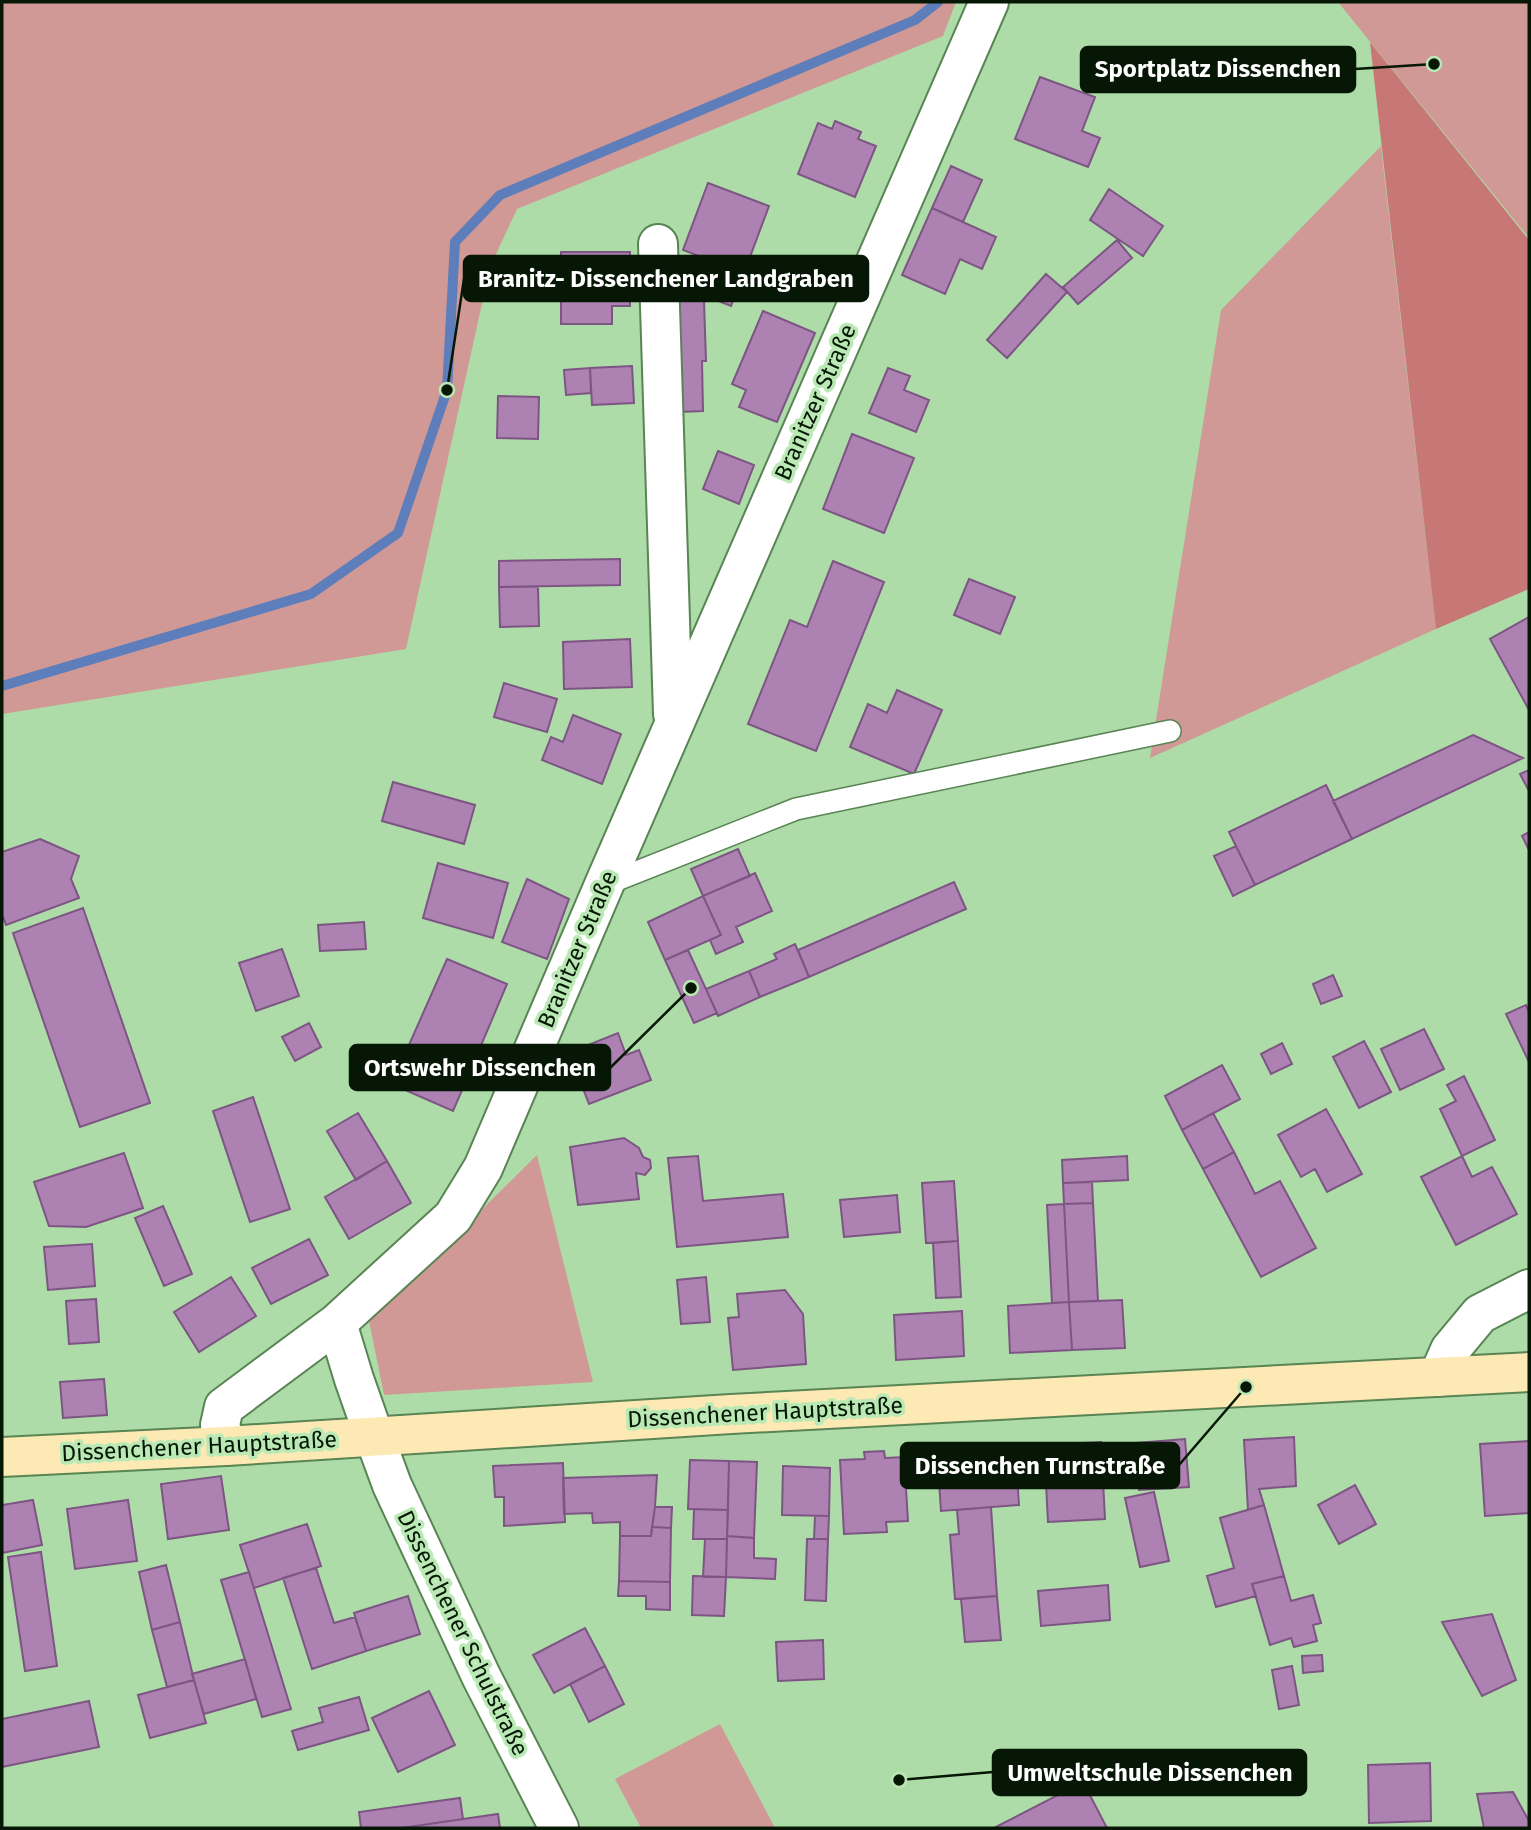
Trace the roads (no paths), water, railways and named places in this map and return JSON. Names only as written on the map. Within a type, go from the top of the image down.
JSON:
[{"type":"main road","name":"Dissenchener Hauptstraße","points":[[2,1457],[226,1446],[731,1413],[1529,1372]]},
{"type":"street","name":"Branitzer Straße","points":[[226,1446],[220,1425],[224,1407],[337,1323],[453,1217],[483,1168],[989,2]]},
{"type":"street","name":"Branitzer Straße","points":[[658,244],[673,726]]},
{"type":"street","points":[[1438,1377],[1450,1350],[1479,1314],[1529,1289]]},
{"type":"street","points":[[337,1323],[374,1436]]},
{"type":"street","name":"Dissenchener Schulstraße","points":[[374,1436],[392,1485],[481,1676],[559,1828]]},
{"type":"lane","points":[[604,885],[796,809],[1170,731]]},
{"type":"waterway","points":[[2,686],[311,594],[398,533],[447,390],[455,242],[500,195],[915,20],[938,2]]},
{"type":"place","name":"Sportplatz Dissenchen","points":[[1434,64]]},
{"type":"place","name":"Branitz- Dissenchener Landgraben","points":[[447,390]]},
{"type":"place","name":"Ortswehr Dissenchen","points":[[691,988]]},
{"type":"place","name":"Dissenchen Turnstraße","points":[[1246,1387]]},
{"type":"place","name":"Umweltschule Dissenchen","points":[[899,1780]]}]
